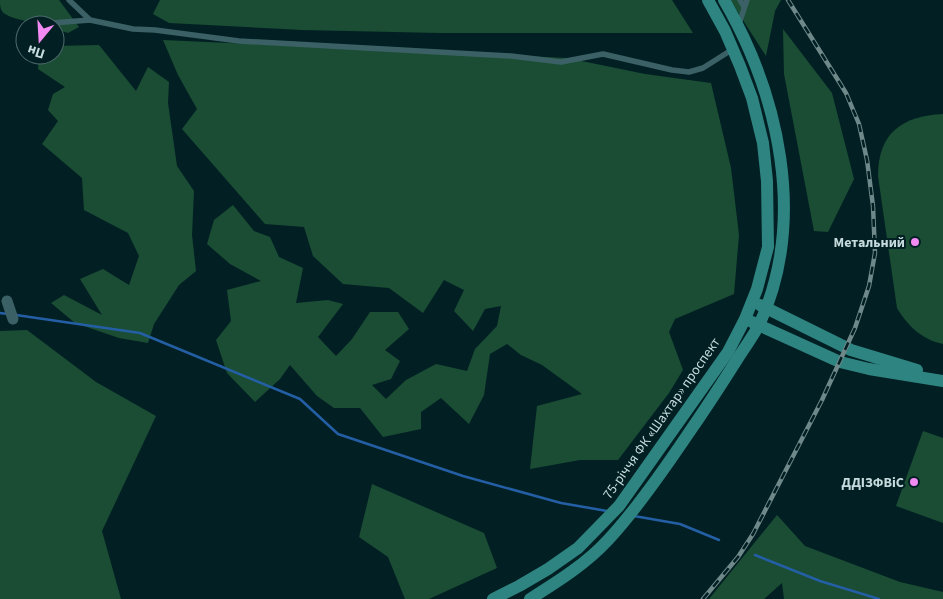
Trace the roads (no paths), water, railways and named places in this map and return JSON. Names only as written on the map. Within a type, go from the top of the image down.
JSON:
[{"type":"main road","name":"75-річчя ФК «Шахтар» проспект","points":[[493,599],[548,569],[578,548],[619,506],[728,352],[753,302],[768,247],[767,181],[763,143],[752,98],[732,49],[708,0]]},
{"type":"main road","name":"75-річчя ФК «Шахтар» проспект","points":[[530,599],[587,560],[608,540],[629,515],[708,406],[759,325],[766,308],[781,250],[782,180],[778,140],[767,94],[754,60],[724,0]]},
{"type":"main road","points":[[753,302],[851,350],[943,379]]},
{"type":"main road","points":[[745,319],[840,362],[869,369],[943,379]]},
{"type":"street","points":[[7,301],[13,318]]},
{"type":"lane","points":[[69,0],[90,20]]},
{"type":"lane","points":[[740,0],[744,7]]},
{"type":"lane","points":[[738,25],[747,0]]},
{"type":"lane","points":[[65,22],[90,20],[133,29],[239,41],[511,56],[561,62],[603,54],[672,70],[689,72],[703,68],[732,49]]},
{"type":"waterway","points":[[0,313],[8,314]]},
{"type":"waterway","points":[[16,315],[140,333],[300,399],[338,434],[463,476],[561,503],[607,511]]},
{"type":"waterway","points":[[634,516],[680,524],[719,540]]},
{"type":"waterway","points":[[755,555],[820,581],[879,599]]},
{"type":"railway","points":[[703,599],[738,557],[753,534],[822,400],[855,328],[869,286],[875,253],[873,206],[867,160],[859,124],[846,93],[788,0]]},
{"type":"place","name":"Метальний","points":[[915,242]]},
{"type":"place","name":"ДДІЗФВіС","points":[[914,482]]}]
